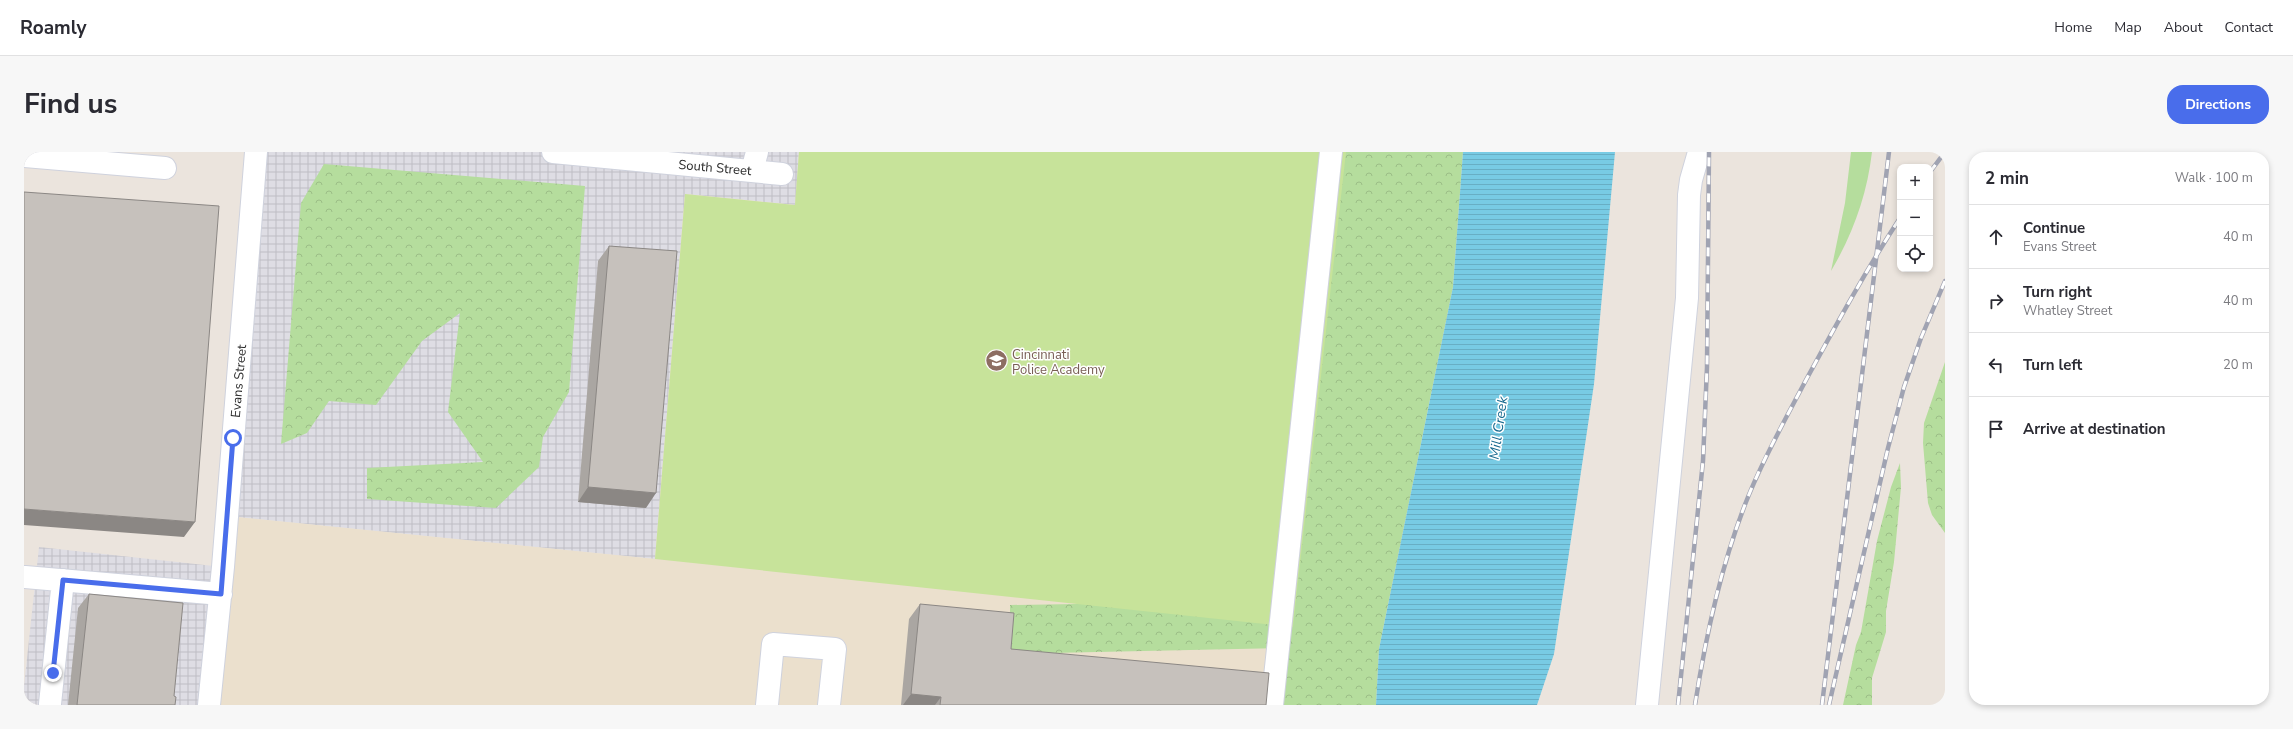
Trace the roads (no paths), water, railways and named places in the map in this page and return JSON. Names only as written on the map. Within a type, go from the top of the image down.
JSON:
[{"type":"street","name":"Evans Street","points":[[209,705],[221,594],[256,152]]},
{"type":"street","name":"South Street","points":[[553,152],[754,161],[782,174]]},
{"type":"street","points":[[1272,705],[1331,152]]},
{"type":"street","points":[[1647,705],[1687,298],[1689,195],[1692,174],[1700,152]]},
{"type":"street","points":[[24,156],[165,168]]},
{"type":"street","points":[[25,577],[221,594]]},
{"type":"street","points":[[50,704],[63,580]]},
{"type":"street","points":[[767,705],[773,644],[835,649],[829,705]]},
{"type":"water","name":"Mill Creek","points":[[1463,152],[1615,152],[1594,384],[1554,654],[1537,705],[1376,705],[1379,649],[1453,287]]},
{"type":"railway","points":[[1678,705],[1703,461],[1707,367],[1709,152]]},
{"type":"railway","points":[[1822,705],[1889,152]]},
{"type":"railway","points":[[1933,168],[1945,152]]},
{"type":"railway","points":[[1695,705],[1709,626],[1722,574],[1738,522],[1754,482],[1806,380],[1863,278],[1897,223]]},
{"type":"railway","points":[[1829,705],[1888,448],[1904,387],[1921,338],[1945,281]]},
{"type":"place","name":"Cincinnati Police Academy","points":[[997,361]]}]
